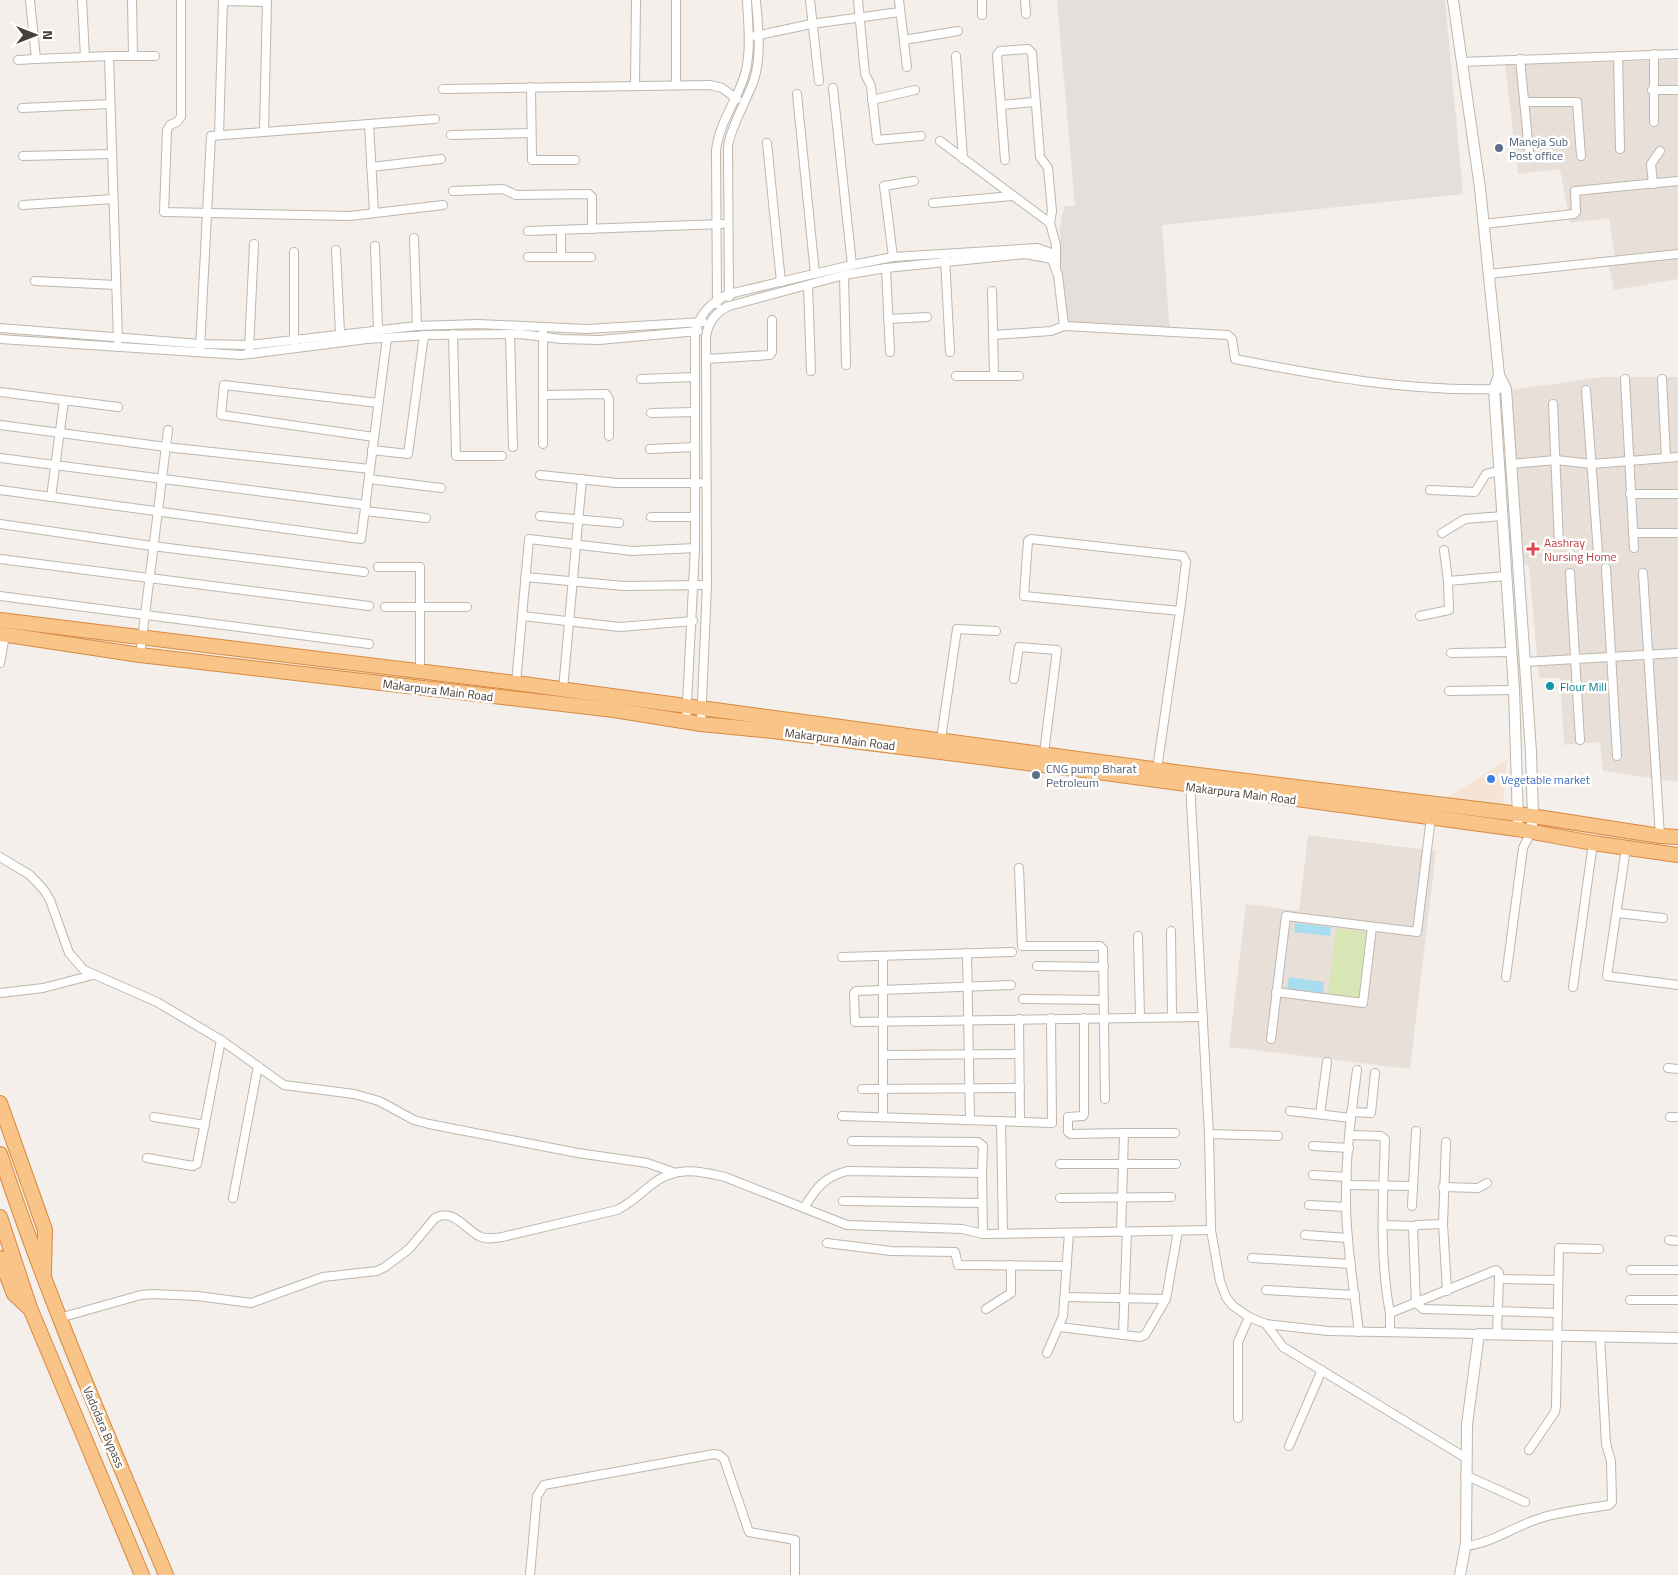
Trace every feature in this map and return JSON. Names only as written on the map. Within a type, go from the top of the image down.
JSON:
[{"type":"highway","name":"Makarpura Main Road","points":[[0,620],[141,639],[516,683],[1044,753],[1157,769],[1190,780],[1678,855]]},
{"type":"highway","name":"Makarpura Main Road","points":[[3,635],[140,655],[614,710],[701,724],[1190,780],[1519,814],[1660,836],[1678,836]]},
{"type":"highway","points":[[0,1103],[45,1230],[44,1278]]},
{"type":"highway","name":"Vadodara Bypass","points":[[0,1154],[27,1234],[59,1318],[166,1575]]},
{"type":"highway","name":"Vadodara Bypass","points":[[0,1217],[30,1308],[142,1575]]},
{"type":"highway","points":[[0,1258],[14,1294],[30,1308]]},
{"type":"street","points":[[30,0],[36,59]]},
{"type":"street","points":[[82,0],[85,57]]},
{"type":"street","points":[[132,0],[133,56]]},
{"type":"street","points":[[181,0],[181,117],[177,122],[170,125],[167,130],[163,210],[166,213],[350,216],[443,205]]},
{"type":"street","points":[[635,86],[636,0]]},
{"type":"street","points":[[676,0],[676,85]]},
{"type":"street","points":[[718,311],[716,178],[718,135],[746,70],[748,38],[747,0]]},
{"type":"street","points":[[729,306],[728,145],[758,63],[759,36],[756,0]]},
{"type":"street","points":[[810,0],[811,24],[819,81]]},
{"type":"street","points":[[858,0],[865,74],[871,86],[878,141],[921,136]]},
{"type":"street","points":[[899,0],[907,67]]},
{"type":"street","points":[[982,0],[982,15]]},
{"type":"street","points":[[1026,0],[1026,14]]},
{"type":"street","points":[[1453,0],[1484,224],[1498,375],[1494,389],[1504,516],[1519,814],[1524,830],[1524,848],[1506,978]]},
{"type":"street","points":[[219,135],[223,1],[268,3],[264,131]]},
{"type":"street","points":[[748,38],[811,24],[900,12]]},
{"type":"street","points":[[904,40],[958,31]]},
{"type":"street","points":[[1005,160],[997,55],[1000,51],[1031,50],[1040,157],[1048,168],[1052,211],[1050,223],[1056,244],[1056,268],[1064,326]]},
{"type":"street","points":[[1654,54],[1652,90],[1654,122]]},
{"type":"street","points":[[1461,62],[1678,54]]},
{"type":"street","points":[[109,56],[118,347]]},
{"type":"street","points":[[18,60],[155,56]]},
{"type":"street","points":[[956,56],[963,159]]},
{"type":"street","points":[[1618,56],[1620,149]]},
{"type":"street","points":[[1520,59],[1529,151]]},
{"type":"street","points":[[443,88],[710,85],[722,88],[743,105]]},
{"type":"street","points":[[531,87],[532,160],[575,160]]},
{"type":"street","points":[[833,88],[852,265]]},
{"type":"street","points":[[872,100],[916,90]]},
{"type":"street","points":[[1652,90],[1678,90]]},
{"type":"street","points":[[797,94],[815,274]]},
{"type":"street","points":[[1001,105],[1034,102]]},
{"type":"street","points":[[1524,102],[1578,102],[1581,156]]},
{"type":"street","points":[[22,108],[110,104]]},
{"type":"street","points":[[199,353],[211,137],[435,118]]},
{"type":"street","points":[[369,124],[374,213]]},
{"type":"street","points":[[451,135],[531,133]]},
{"type":"street","points":[[940,141],[1050,223]]},
{"type":"street","points":[[767,143],[781,282]]},
{"type":"street","points":[[1653,184],[1651,164],[1660,151]]},
{"type":"street","points":[[23,156],[112,154]]},
{"type":"street","points":[[371,167],[441,159]]},
{"type":"street","points":[[716,178],[728,178]]},
{"type":"street","points":[[893,257],[884,186],[914,181]]},
{"type":"street","points":[[1484,224],[1574,214],[1576,212],[1575,191],[1678,181]]},
{"type":"street","points":[[453,191],[503,190],[516,195],[589,194],[592,197],[592,229]]},
{"type":"street","points":[[933,203],[1012,196]]},
{"type":"street","points":[[23,205],[113,199]]},
{"type":"street","points":[[528,231],[729,224]]},
{"type":"street","points":[[561,230],[561,257]]},
{"type":"street","points":[[414,238],[417,326]]},
{"type":"street","points":[[249,354],[254,244]]},
{"type":"street","points":[[375,246],[378,330]]},
{"type":"street","points":[[701,724],[695,707],[692,621],[695,548],[694,377],[695,332],[698,322],[717,300],[729,294],[893,257],[1031,247],[1049,252],[1056,268]]},
{"type":"street","points":[[336,250],[340,333]]},
{"type":"street","points":[[294,252],[294,348]]},
{"type":"street","points":[[944,254],[950,352]]},
{"type":"street","points":[[686,722],[695,707],[707,585],[707,331],[718,311],[729,306],[844,275],[886,268],[1026,254],[1052,259]]},
{"type":"street","points":[[1489,274],[1678,254]]},
{"type":"street","points":[[528,257],[591,257]]},
{"type":"street","points":[[886,268],[890,352]]},
{"type":"street","points":[[844,275],[846,365]]},
{"type":"street","points":[[35,282],[116,285]]},
{"type":"street","points":[[808,285],[810,371]]},
{"type":"street","points":[[992,291],[994,375]]},
{"type":"street","points":[[888,319],[927,317]]},
{"type":"street","points":[[706,359],[770,355],[772,352],[772,320]]},
{"type":"street","points":[[0,328],[200,344],[249,345],[293,338],[417,326],[478,324],[612,328],[711,322]]},
{"type":"street","points":[[478,324],[478,334]]},
{"type":"street","points":[[993,335],[1052,331],[1064,326],[1228,335],[1232,339],[1235,359],[1253,363],[1388,385],[1506,389]]},
{"type":"street","points":[[543,327],[543,444]]},
{"type":"street","points":[[0,340],[199,353],[249,354],[424,335],[510,334],[600,340],[707,331]]},
{"type":"street","points":[[453,334],[456,456],[502,456]]},
{"type":"street","points":[[510,334],[513,447]]},
{"type":"street","points":[[372,450],[408,454],[424,335]]},
{"type":"street","points":[[0,490],[360,539],[386,338]]},
{"type":"street","points":[[1498,375],[1506,389],[1525,662],[1533,817],[1524,830],[1524,848]]},
{"type":"street","points":[[956,376],[1019,376]]},
{"type":"street","points":[[641,379],[694,377]]},
{"type":"street","points":[[1625,379],[1634,548]]},
{"type":"street","points":[[1662,379],[1666,458]]},
{"type":"street","points":[[374,437],[221,415],[224,385],[378,402]]},
{"type":"street","points":[[1586,390],[1598,553]]},
{"type":"street","points":[[0,392],[118,408]]},
{"type":"street","points":[[543,395],[606,394],[609,398],[609,436]]},
{"type":"street","points":[[51,497],[64,401]]},
{"type":"street","points":[[1553,404],[1559,544]]},
{"type":"street","points":[[651,413],[695,412]]},
{"type":"street","points":[[0,425],[166,447],[370,470]]},
{"type":"street","points":[[140,655],[150,578],[152,546],[168,430]]},
{"type":"street","points":[[650,448],[695,447]]},
{"type":"street","points":[[1511,464],[1556,460],[1592,464],[1678,457]]},
{"type":"street","points":[[0,458],[162,479],[426,518]]},
{"type":"street","points":[[1430,490],[1475,492],[1486,474],[1500,471]]},
{"type":"street","points":[[540,475],[617,483],[706,483]]},
{"type":"street","points":[[369,479],[442,488]]},
{"type":"street","points":[[563,689],[582,479]]},
{"type":"street","points":[[1630,494],[1678,494]]},
{"type":"street","points":[[540,516],[619,523]]},
{"type":"street","points":[[1442,533],[1465,520],[1504,516]]},
{"type":"street","points":[[652,518],[695,517]]},
{"type":"street","points":[[0,524],[152,546],[364,572]]},
{"type":"street","points":[[1633,534],[1678,533]]},
{"type":"street","points":[[516,683],[529,539],[632,551],[695,548]]},
{"type":"street","points":[[1157,769],[1180,611],[1186,562],[1183,556],[1030,539],[1028,541],[1024,596],[1180,611]]},
{"type":"street","points":[[1420,616],[1449,610],[1444,550]]},
{"type":"street","points":[[0,560],[369,606]]},
{"type":"street","points":[[378,567],[420,567],[420,672]]},
{"type":"street","points":[[1606,568],[1617,756]]},
{"type":"street","points":[[1570,573],[1580,740]]},
{"type":"street","points":[[1643,573],[1660,836]]},
{"type":"street","points":[[1448,581],[1506,576]]},
{"type":"street","points":[[525,577],[573,583],[624,586],[707,585]]},
{"type":"street","points":[[0,596],[369,644]]},
{"type":"street","points":[[1508,603],[1521,602]]},
{"type":"street","points":[[385,607],[467,607]]},
{"type":"street","points":[[522,616],[569,623],[620,627],[692,621]]},
{"type":"street","points":[[941,739],[956,629],[996,632]]},
{"type":"street","points":[[0,663],[3,635]]},
{"type":"street","points":[[1014,679],[1019,648],[1057,650],[1044,753]]},
{"type":"street","points":[[1452,653],[1512,652]]},
{"type":"street","points":[[1525,662],[1678,653]]},
{"type":"street","points":[[1449,691],[1514,690]]},
{"type":"street","points":[[1190,780],[1209,1134],[1211,1230],[1220,1281],[1226,1297],[1232,1305],[1249,1317],[1266,1324],[1328,1331],[1678,1338]]},
{"type":"street","points":[[1271,1039],[1286,916],[1417,932],[1431,817]]},
{"type":"street","points":[[1573,987],[1593,843]]},
{"type":"street","points":[[1626,848],[1607,976],[1678,985]]},
{"type":"street","points":[[0,857],[30,875],[44,890],[50,900],[69,953],[78,965],[93,975],[146,996],[221,1040],[284,1085],[338,1091],[368,1097],[414,1120],[429,1124],[578,1153],[647,1163],[674,1172]]},
{"type":"street","points":[[1019,868],[1022,946],[1100,946],[1104,949],[1105,1099]]},
{"type":"street","points":[[1617,913],[1662,918]]},
{"type":"street","points":[[1276,992],[1363,1003],[1372,927]]},
{"type":"street","points":[[1171,931],[1172,1017]]},
{"type":"street","points":[[1138,936],[1140,1017]]},
{"type":"street","points":[[842,957],[1012,952]]},
{"type":"street","points":[[967,953],[970,1120]]},
{"type":"street","points":[[883,956],[883,1118]]},
{"type":"street","points":[[1037,966],[1104,967]]},
{"type":"street","points":[[0,993],[43,988],[93,975]]},
{"type":"street","points":[[1011,985],[856,991],[854,993],[855,1023],[1105,1017],[1203,1017]]},
{"type":"street","points":[[1023,999],[1104,1000]]},
{"type":"street","points":[[842,1116],[1052,1123],[1051,1018]]},
{"type":"street","points":[[1084,1018],[1084,1114],[1083,1116],[1068,1117],[1068,1132],[1071,1134],[1175,1133]]},
{"type":"street","points":[[1019,1019],[1020,1122]]},
{"type":"street","points":[[147,1158],[196,1166],[221,1040]]},
{"type":"street","points":[[884,1056],[1019,1054]]},
{"type":"street","points":[[1320,1114],[1327,1062]]},
{"type":"street","points":[[233,1198],[258,1066]]},
{"type":"street","points":[[1668,1068],[1678,1069]]},
{"type":"street","points":[[1357,1070],[1351,1115],[1346,1207],[1359,1332]]},
{"type":"street","points":[[1290,1110],[1320,1114],[1351,1115],[1371,1113],[1375,1073]]},
{"type":"street","points":[[862,1089],[1020,1088]]},
{"type":"street","points":[[154,1118],[205,1125]]},
{"type":"street","points":[[1001,1121],[1003,1234]]},
{"type":"street","points":[[1412,1206],[1416,1131]]},
{"type":"street","points":[[1123,1335],[1125,1298],[1122,1198],[1124,1133]]},
{"type":"street","points":[[1209,1134],[1278,1136]]},
{"type":"street","points":[[1350,1135],[1384,1136],[1383,1225],[1385,1290],[1390,1313],[1390,1332]]},
{"type":"street","points":[[852,1140],[978,1142],[983,1146],[982,1234]]},
{"type":"street","points":[[1446,1142],[1443,1224],[1447,1291]]},
{"type":"street","points":[[1313,1146],[1349,1148]]},
{"type":"street","points":[[1060,1164],[1176,1164]]},
{"type":"street","points":[[59,1318],[141,1295],[153,1294],[258,1302],[323,1277],[370,1272],[385,1267],[408,1249],[435,1218],[441,1215],[453,1216],[479,1236],[485,1238],[502,1236],[617,1210],[632,1202],[662,1177],[674,1172],[694,1170],[725,1177],[847,1225],[962,1229],[982,1234],[1211,1230]]},
{"type":"street","points":[[804,1208],[818,1185],[827,1178],[847,1171],[982,1173]]},
{"type":"street","points":[[1313,1175],[1384,1186],[1412,1186]]},
{"type":"street","points":[[1443,1187],[1478,1188],[1487,1183]]},
{"type":"street","points":[[1060,1198],[1172,1197]]},
{"type":"street","points":[[843,1201],[982,1203]]},
{"type":"street","points":[[1309,1204],[1346,1207]]},
{"type":"street","points":[[1383,1225],[1415,1226],[1443,1224]]},
{"type":"street","points":[[1415,1226],[1413,1229],[1416,1303],[1423,1309],[1557,1313]]},
{"type":"street","points":[[1060,1327],[1145,1336],[1166,1299],[1178,1231]]},
{"type":"street","points":[[1047,1353],[1060,1327],[1065,1297],[1069,1233]]},
{"type":"street","points":[[1305,1235],[1348,1238]]},
{"type":"street","points":[[1669,1240],[1678,1241]]},
{"type":"street","points":[[827,1243],[891,1251],[954,1252],[958,1265],[1067,1266]]},
{"type":"street","points":[[1530,1450],[1555,1412],[1559,1248],[1599,1249]]},
{"type":"street","points":[[1252,1258],[1351,1264]]},
{"type":"street","points":[[986,1309],[1011,1293],[1011,1265]]},
{"type":"street","points":[[1390,1313],[1496,1270],[1499,1273],[1497,1333]]},
{"type":"street","points":[[1631,1270],[1678,1270]]},
{"type":"street","points":[[1499,1279],[1558,1280]]},
{"type":"street","points":[[1266,1290],[1354,1294]]},
{"type":"street","points":[[1065,1297],[1166,1299]]},
{"type":"street","points":[[1630,1300],[1678,1300]]},
{"type":"street","points":[[1238,1418],[1238,1342],[1249,1317]]},
{"type":"street","points":[[1266,1324],[1283,1347],[1466,1458]]},
{"type":"street","points":[[1460,1575],[1466,1546],[1465,1475],[1467,1424],[1479,1334]]},
{"type":"street","points":[[1466,1546],[1485,1544],[1519,1525],[1541,1518],[1569,1510],[1609,1505],[1612,1502],[1611,1461],[1606,1444],[1600,1336]]},
{"type":"street","points":[[1289,1446],[1322,1370]]},
{"type":"street","points":[[530,1575],[537,1496],[544,1484],[714,1454],[720,1455],[724,1459],[749,1532],[795,1540],[795,1575]]},
{"type":"street","points":[[1465,1475],[1525,1502]]},
{"type":"shaded area","points":[[1057,0],[1445,0],[1463,194],[1162,225],[1170,332],[1067,326],[1063,317],[1060,227],[1064,206],[1075,206]]},
{"type":"shaded area","points":[[1678,60],[1678,279],[1614,290],[1608,261],[1615,259],[1609,218],[1570,223],[1560,169],[1518,174],[1505,65]]},
{"type":"shaded area","points":[[1603,377],[1678,377],[1678,782],[1603,771],[1600,742],[1564,745],[1560,678],[1539,678],[1529,566],[1524,564],[1511,390]]},
{"type":"shaded area","name":"Vegetable market","points":[[1507,760],[1503,805],[1446,798]]},
{"type":"shaded area","points":[[1308,835],[1436,851],[1410,1069],[1229,1047],[1246,904],[1299,911]]},
{"type":"green space","points":[[1336,928],[1367,932],[1359,998],[1328,994]]},
{"type":"water","points":[[1295,923],[1331,927],[1330,936],[1294,932]]},
{"type":"water","points":[[1289,977],[1324,982],[1323,993],[1287,989]]},
{"type":"place","name":"Maneja Sub Post office","points":[[1499,148]]},
{"type":"place","name":"Aashray Nursing Home","points":[[1533,549]]},
{"type":"place","name":"Flour Mill","points":[[1550,686]]},
{"type":"place","name":"CNG pump Bharat Petroleum","points":[[1036,775]]},
{"type":"place","name":"Vegetable market","points":[[1491,779]]}]
